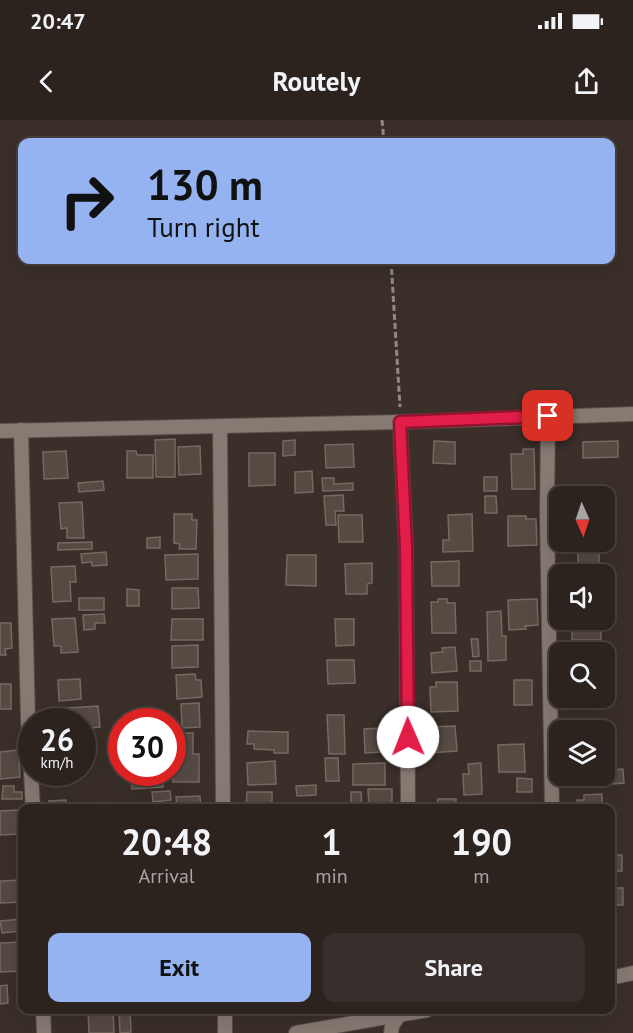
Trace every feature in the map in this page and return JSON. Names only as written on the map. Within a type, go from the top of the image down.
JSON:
[{"type":"street","points":[[0,431],[220,427],[633,414]]},
{"type":"street","points":[[548,416],[547,516],[552,804]]},
{"type":"street","points":[[400,422],[406,547],[408,804]]},
{"type":"street","points":[[220,427],[223,804]]},
{"type":"street","points":[[21,430],[28,719],[33,804]]},
{"type":"street","points":[[615,977],[633,973]]},
{"type":"street","points":[[43,1014],[44,1033]]},
{"type":"street","points":[[225,1014],[225,1033]]},
{"type":"street","points":[[296,1033],[391,1014]]},
{"type":"street","points":[[391,1033],[392,1026],[400,1014]]},
{"type":"path","points":[[382,120],[384,138]]},
{"type":"path","points":[[391,264],[400,422]]},
{"type":"building","points":[[175,439],[175,477],[156,477],[155,440]]},
{"type":"building","points":[[295,440],[295,455],[283,456],[283,441]]},
{"type":"building","points":[[434,441],[455,442],[455,464],[433,463]]},
{"type":"building","points":[[618,441],[618,457],[583,458],[583,442]]},
{"type":"building","points":[[353,444],[354,467],[326,468],[325,445]]},
{"type":"building","points":[[200,446],[201,474],[179,475],[178,447]]},
{"type":"building","points":[[523,449],[534,449],[535,489],[512,489],[511,454],[523,454]]},
{"type":"building","points":[[66,451],[68,478],[44,479],[43,452]]},
{"type":"building","points":[[127,451],[136,451],[137,455],[153,455],[153,478],[127,478]]},
{"type":"building","points":[[249,453],[275,453],[275,485],[249,486]]},
{"type":"building","points":[[312,471],[313,492],[295,493],[295,472]]},
{"type":"building","points":[[484,477],[497,477],[497,491],[484,491]]},
{"type":"building","points":[[322,478],[334,478],[334,484],[353,483],[353,490],[323,491]]},
{"type":"building","points":[[103,481],[104,490],[79,492],[78,483]]},
{"type":"building","points":[[343,495],[344,511],[335,511],[336,525],[326,525],[324,496]]},
{"type":"building","points":[[485,496],[496,496],[497,513],[485,513]]},
{"type":"building","points":[[82,502],[84,538],[67,538],[67,528],[61,529],[59,503]]},
{"type":"building","points":[[174,514],[192,514],[192,520],[197,520],[196,549],[179,549],[180,544],[174,543]]},
{"type":"building","points":[[472,514],[473,551],[443,552],[443,540],[449,540],[448,515]]},
{"type":"building","points":[[338,515],[362,515],[363,542],[339,542]]},
{"type":"building","points":[[508,516],[526,516],[526,519],[536,519],[537,545],[508,546]]},
{"type":"building","points":[[160,537],[160,548],[147,548],[147,538]]},
{"type":"building","points":[[92,542],[92,549],[58,550],[58,543]]},
{"type":"building","points":[[106,552],[107,565],[92,566],[92,562],[82,563],[81,554]]},
{"type":"building","points":[[578,552],[599,552],[599,564],[578,564]]},
{"type":"building","points":[[198,554],[198,579],[166,580],[165,555]]},
{"type":"building","points":[[287,555],[316,555],[316,586],[286,585]]},
{"type":"building","points":[[459,561],[459,586],[432,586],[431,562]]},
{"type":"building","points":[[372,563],[372,583],[367,584],[367,594],[346,594],[345,564]]},
{"type":"building","points":[[75,566],[76,582],[70,582],[71,601],[53,602],[51,567]]},
{"type":"building","points":[[172,588],[198,588],[199,608],[172,609]]},
{"type":"building","points":[[127,589],[139,590],[139,606],[127,606]]},
{"type":"building","points":[[79,598],[104,598],[104,610],[79,610]]},
{"type":"building","points":[[438,599],[447,599],[447,603],[455,603],[456,633],[432,633],[431,602],[438,602]]},
{"type":"building","points":[[537,599],[538,625],[525,626],[526,629],[509,630],[508,600]]},
{"type":"building","points":[[501,611],[502,636],[506,636],[506,660],[488,661],[487,612]]},
{"type":"building","points":[[104,614],[105,623],[95,623],[95,629],[84,630],[83,615]]},
{"type":"building","points":[[75,618],[78,652],[61,653],[61,646],[54,646],[52,619]]},
{"type":"building","points":[[172,619],[203,619],[203,640],[171,640]]},
{"type":"building","points":[[335,619],[354,619],[354,645],[336,646]]},
{"type":"building","points":[[0,623],[11,623],[12,648],[5,649],[6,655],[0,655]]},
{"type":"building","points":[[572,630],[601,630],[601,640],[572,640]]},
{"type":"building","points":[[471,639],[478,639],[479,656],[473,657]]},
{"type":"building","points":[[198,645],[198,667],[172,668],[172,646]]},
{"type":"building","points":[[455,647],[457,671],[432,673],[431,653],[443,652],[442,648]]},
{"type":"building","points":[[327,660],[354,660],[355,683],[328,684]]},
{"type":"building","points":[[470,661],[481,661],[481,671],[470,671]]},
{"type":"building","points":[[195,674],[196,680],[201,680],[202,697],[177,699],[176,675]]},
{"type":"building","points":[[80,679],[81,699],[59,701],[58,680]]},
{"type":"building","points":[[514,680],[532,680],[532,705],[514,705]]},
{"type":"building","points":[[436,682],[457,682],[458,711],[431,712],[430,687],[436,687]]},
{"type":"building","points":[[0,684],[11,684],[11,709],[0,709]]},
{"type":"building","points":[[199,703],[200,727],[186,728],[186,708],[181,708],[181,704]]},
{"type":"building","points":[[98,706],[100,727],[96,727],[96,708],[68,708]]},
{"type":"building","points":[[327,715],[344,715],[345,754],[329,754]]},
{"type":"building","points":[[455,726],[457,751],[428,753],[427,727]]},
{"type":"building","points":[[397,727],[398,751],[365,753],[364,729]]},
{"type":"building","points":[[248,731],[288,732],[288,753],[254,749],[254,744],[247,744]]},
{"type":"building","points":[[186,733],[193,733],[193,754],[199,754],[199,782],[186,782]]},
{"type":"building","points":[[524,744],[525,772],[499,772],[498,745]]},
{"type":"building","points":[[18,750],[18,777],[0,779],[0,752]]},
{"type":"building","points":[[325,758],[338,758],[339,781],[326,781]]},
{"type":"building","points":[[275,761],[276,784],[248,785],[247,763]]},
{"type":"building","points":[[385,763],[385,785],[353,785],[353,764]]},
{"type":"building","points":[[481,763],[482,794],[464,795],[463,774],[469,774],[468,764]]},
{"type":"building","points":[[623,769],[624,783],[615,784],[615,770]]},
{"type":"building","points":[[517,778],[532,779],[532,792],[517,792]]},
{"type":"building","points":[[316,785],[316,795],[297,796],[296,786]]},
{"type":"building","points":[[3,786],[14,786],[14,792],[22,792],[22,799],[2,799]]},
{"type":"building","points":[[132,786],[163,786],[163,787],[132,789]]},
{"type":"building","points":[[368,789],[392,789],[392,804],[369,804]]},
{"type":"building","points":[[170,791],[171,800],[153,802],[152,792]]},
{"type":"building","points":[[247,792],[272,792],[272,804],[246,804]]},
{"type":"building","points":[[351,792],[361,792],[362,804],[351,804]]},
{"type":"building","points":[[602,794],[602,804],[577,804],[577,800],[584,800],[584,795]]},
{"type":"building","points":[[200,796],[201,804],[177,804],[176,797]]},
{"type":"building","points":[[438,799],[456,799],[456,804],[437,804]]},
{"type":"building","points":[[66,800],[66,804],[49,804],[49,801]]},
{"type":"building","points":[[18,810],[18,834],[0,835],[0,811]]},
{"type":"building","points":[[615,855],[622,855],[622,871],[615,871]]},
{"type":"building","points":[[18,880],[18,902],[0,903],[0,881]]},
{"type":"building","points":[[615,888],[623,888],[623,905],[615,905]]},
{"type":"building","points":[[18,919],[18,931],[2,933],[0,921]]},
{"type":"building","points":[[18,942],[18,971],[0,972],[0,943]]},
{"type":"building","points":[[7,985],[8,1003],[0,1004],[0,986]]},
{"type":"building","points":[[88,1014],[113,1014],[114,1033],[89,1033]]},
{"type":"building","points":[[119,1014],[130,1014],[131,1032],[120,1033]]},
{"type":"route","points":[[408,737],[406,547],[400,422],[548,416]]}]
